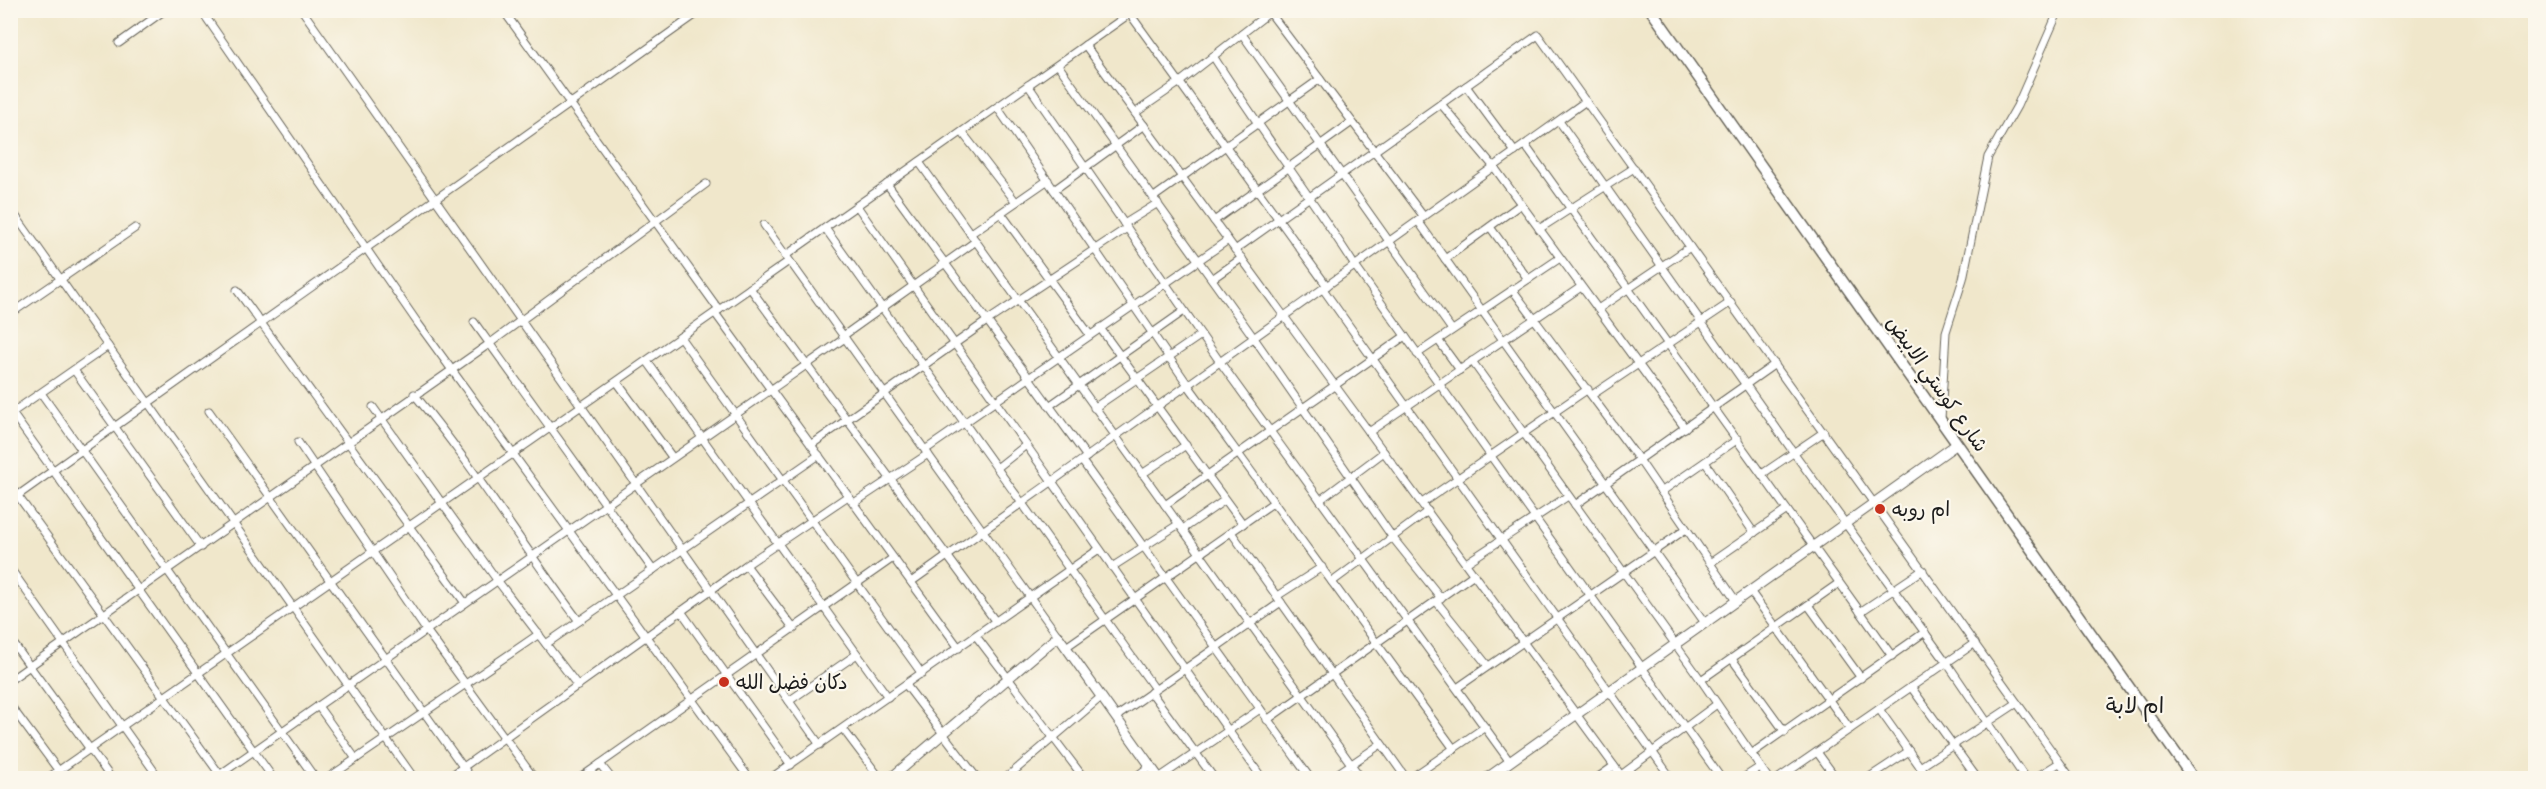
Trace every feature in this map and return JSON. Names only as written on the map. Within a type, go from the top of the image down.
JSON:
[{"type":"highway","name":"شارع كوستي الابيض","points":[[1651,10],[2193,778]]},
{"type":"main road","points":[[1487,778],[1957,444]]},
{"type":"main road","points":[[891,778],[1058,636],[1159,778]]},
{"type":"street","points":[[119,43],[165,10]]},
{"type":"street","points":[[201,10],[452,370],[748,778]]},
{"type":"street","points":[[302,10],[820,745]]},
{"type":"street","points":[[503,10],[655,222],[771,390],[959,648]]},
{"type":"street","points":[[10,501],[702,10]]},
{"type":"street","points":[[1941,422],[1946,332],[1963,279],[1988,157],[2017,106],[2059,10]]},
{"type":"street","points":[[1135,113],[1180,82],[1269,11],[1375,151],[1445,259],[1705,623]]},
{"type":"street","points":[[48,778],[717,312],[825,228],[1132,12],[1279,219],[1373,358],[1671,778]]},
{"type":"street","points":[[1242,34],[1452,330]]},
{"type":"street","points":[[1236,250],[1538,35],[2071,778]]},
{"type":"street","points":[[1085,45],[1622,777],[1717,704]]},
{"type":"street","points":[[1213,56],[1256,124],[1311,196],[1355,266],[1438,384],[1721,778]]},
{"type":"street","points":[[1058,64],[1254,338],[1393,538],[1488,666]]},
{"type":"street","points":[[811,445],[1017,300],[1095,250],[1182,177],[1320,79]]},
{"type":"street","points":[[1028,85],[1220,362],[1510,762]]},
{"type":"street","points":[[1466,86],[1515,152]]},
{"type":"street","points":[[911,582],[1586,101]]},
{"type":"street","points":[[1441,104],[1494,167],[1685,428]]},
{"type":"street","points":[[997,107],[1188,385],[1454,749]]},
{"type":"street","points":[[1558,121],[1794,453],[1947,663],[1986,724],[2025,778]]},
{"type":"street","points":[[1214,221],[1352,122]]},
{"type":"street","points":[[1054,189],[1144,125]]},
{"type":"street","points":[[962,132],[1016,202]]},
{"type":"street","points":[[1525,145],[1716,407],[1812,547],[1892,656]]},
{"type":"street","points":[[919,162],[1114,438],[1201,553],[1361,778]]},
{"type":"street","points":[[1539,229],[1634,168]]},
{"type":"street","points":[[970,234],[1048,180]]},
{"type":"street","points":[[10,680],[489,344],[706,184]]},
{"type":"street","points":[[887,184],[1049,406],[1143,548],[1310,778]]},
{"type":"street","points":[[1445,259],[1521,204]]},
{"type":"street","points":[[856,206],[1262,778]]},
{"type":"street","points":[[12,212],[61,278],[413,778]]},
{"type":"street","points":[[1001,213],[1090,335]]},
{"type":"street","points":[[764,225],[1058,636]]},
{"type":"street","points":[[1490,227],[1528,279]]},
{"type":"street","points":[[10,314],[135,228]]},
{"type":"street","points":[[825,228],[1022,503],[1214,778]]},
{"type":"street","points":[[854,503],[891,479],[964,422],[1228,240]]},
{"type":"street","points":[[10,485],[219,777],[254,750],[672,457],[807,365],[882,308],[976,242]]},
{"type":"street","points":[[1598,309],[1690,247]]},
{"type":"street","points":[[1212,279],[1242,258]]},
{"type":"street","points":[[1417,354],[1560,258]]},
{"type":"street","points":[[1369,432],[1581,287]]},
{"type":"street","points":[[750,288],[996,622]]},
{"type":"street","points":[[1512,289],[1640,460],[1736,601]]},
{"type":"street","points":[[237,290],[465,603]]},
{"type":"street","points":[[1422,503],[1555,412],[1638,364],[1731,302]]},
{"type":"street","points":[[1049,406],[1184,311]]},
{"type":"street","points":[[474,322],[549,429],[653,570]]},
{"type":"street","points":[[1100,328],[1243,524]]},
{"type":"street","points":[[1094,408],[1201,335]]},
{"type":"street","points":[[1165,505],[1405,336]]},
{"type":"street","points":[[680,338],[922,674]]},
{"type":"street","points":[[1438,340],[1460,370]]},
{"type":"street","points":[[108,346],[11,414],[273,778]]},
{"type":"street","points":[[646,361],[888,697]]},
{"type":"street","points":[[1472,361],[1701,680],[1768,778]]},
{"type":"street","points":[[1575,505],[1775,364]]},
{"type":"street","points":[[74,370],[201,547]]},
{"type":"street","points":[[617,382],[672,457]]},
{"type":"street","points":[[41,393],[315,778]]},
{"type":"street","points":[[415,395],[478,478],[531,557],[579,621]]},
{"type":"street","points":[[373,407],[497,580],[578,686]]},
{"type":"street","points":[[209,411],[471,778]]},
{"type":"street","points":[[1762,474],[1824,432]]},
{"type":"street","points":[[1661,492],[1738,439]]},
{"type":"street","points":[[298,442],[426,630],[534,778]]},
{"type":"street","points":[[997,468],[1026,445]]},
{"type":"street","points":[[1142,474],[1186,445]]},
{"type":"street","points":[[1320,500],[1384,452]]},
{"type":"street","points":[[546,644],[819,455]]},
{"type":"street","points":[[1705,462],[1754,533]]},
{"type":"street","points":[[448,778],[710,590],[848,496]]},
{"type":"street","points":[[1466,563],[1568,496]]},
{"type":"street","points":[[1112,567],[1225,500]]},
{"type":"street","points":[[1066,647],[1274,502]]},
{"type":"street","points":[[1710,563],[1787,510]]},
{"type":"street","points":[[1332,582],[1428,512]]},
{"type":"street","points":[[1457,688],[1686,529]]},
{"type":"street","points":[[1231,532],[1406,778]]},
{"type":"street","points":[[771,778],[782,776],[791,765],[1100,549]]},
{"type":"street","points":[[580,778],[893,558]]},
{"type":"street","points":[[746,565],[794,629]]},
{"type":"street","points":[[1116,717],[1251,623],[1322,567]]},
{"type":"street","points":[[10,568],[159,778]]},
{"type":"street","points":[[1860,612],[1923,570]]},
{"type":"street","points":[[1267,720],[1474,574]]},
{"type":"street","points":[[1701,680],[1839,583]]},
{"type":"street","points":[[1750,591],[1850,729]]},
{"type":"street","points":[[1808,605],[1861,678]]},
{"type":"street","points":[[681,611],[791,765]]},
{"type":"street","points":[[1751,754],[1925,633]]},
{"type":"street","points":[[328,778],[539,634]]},
{"type":"street","points":[[976,636],[1084,778]]},
{"type":"street","points":[[10,639],[111,778]]},
{"type":"street","points":[[1779,778],[1975,643]]},
{"type":"street","points":[[789,701],[857,654]]},
{"type":"street","points":[[1732,659],[1785,732]]},
{"type":"street","points":[[906,685],[977,778]]},
{"type":"street","points":[[1911,687],[1977,778]]},
{"type":"street","points":[[1006,778],[1101,697]]},
{"type":"street","points":[[1920,767],[2017,703]]},
{"type":"street","points":[[10,705],[64,778]]},
{"type":"street","points":[[318,706],[356,759]]},
{"type":"street","points":[[1159,778],[1260,709]]},
{"type":"street","points":[[1879,710],[1928,778]]},
{"type":"street","points":[[1411,778],[1485,727]]},
{"type":"street","points":[[843,729],[880,778]]},
{"type":"street","points":[[1331,778],[1381,744]]},
{"type":"street","points":[[1868,778],[1878,776],[1909,751]]},
{"type":"street","points":[[1817,752],[1836,778]]},
{"type":"street","points":[[2035,778],[2060,763]]},
{"type":"street","points":[[600,764],[611,778]]},
{"type":"street","points":[[1134,778],[1150,766]]},
{"type":"street","points":[[1597,778],[1614,766]]},
{"type":"street","points":[[1743,778],[1760,767]]},
{"type":"place","name":"ام روبه","points":[[1880,509]]},
{"type":"place","name":"دكان فضل الله","points":[[724,682]]},
{"type":"district","name":"ام لابة","points":[[2135,705]]}]
